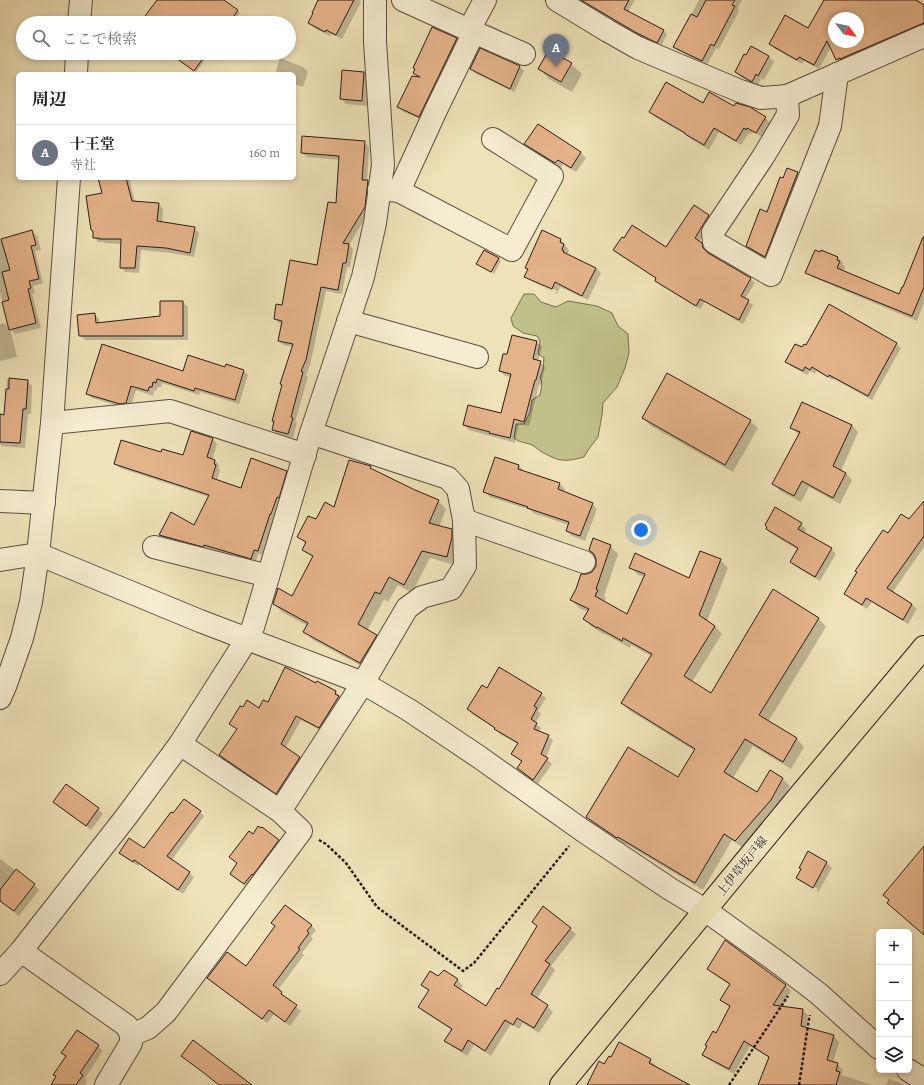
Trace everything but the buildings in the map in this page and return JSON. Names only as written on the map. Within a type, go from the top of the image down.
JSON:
[{"type":"main road","name":"上伊草坂戸線","points":[[560,1085],[924,647]]},
{"type":"street","points":[[80,16],[81,0]]},
{"type":"street","points":[[375,0],[376,50],[383,165],[389,190]]},
{"type":"street","points":[[403,0],[524,54]]},
{"type":"street","points":[[0,974],[21,951],[126,817],[180,744],[247,639],[253,627],[311,433],[363,277],[375,223],[389,190],[436,110],[485,0]]},
{"type":"street","points":[[557,0],[638,48],[718,82],[761,98],[787,96],[924,36]]},
{"type":"street","points":[[76,72],[77,60]]},
{"type":"street","points":[[787,96],[788,114],[763,157],[713,232],[714,242],[770,275],[830,126],[837,74]]},
{"type":"street","points":[[389,190],[512,250],[552,176],[493,139]]},
{"type":"street","points":[[0,698],[24,631],[31,602],[38,554],[52,422],[68,180]]},
{"type":"street","points":[[348,321],[477,356]]},
{"type":"street","points":[[52,422],[170,411],[305,455]]},
{"type":"street","points":[[280,811],[363,683],[407,608],[422,597],[450,589],[465,566],[464,520],[458,489],[448,478],[311,433]]},
{"type":"street","points":[[0,501],[44,504]]},
{"type":"street","points":[[464,520],[584,562]]},
{"type":"street","points":[[154,547],[268,576]]},
{"type":"street","points":[[0,560],[38,554],[200,621],[363,683],[435,727],[486,761],[582,830],[670,889],[705,910],[819,994],[876,1045]]},
{"type":"street","points":[[131,1035],[148,1028],[166,1012],[301,831],[280,811],[180,744]]},
{"type":"street","points":[[21,951],[127,1026],[131,1035],[131,1042],[106,1085]]},
{"type":"street","points":[[912,1072],[924,1080]]},
{"type":"path","points":[[301,831],[326,844],[346,863],[378,907],[463,971],[474,963],[582,830]]},
{"type":"path","points":[[729,1085],[799,979]]},
{"type":"path","points":[[799,1085],[809,1019],[819,994]]},
{"type":"green space","points":[[524,294],[534,294],[541,302],[556,307],[568,301],[597,306],[612,313],[618,326],[628,334],[629,353],[625,368],[617,387],[603,403],[598,437],[584,457],[572,460],[553,458],[533,446],[520,442],[514,438],[516,424],[524,424],[530,412],[532,400],[540,395],[542,384],[540,377],[543,370],[544,358],[538,354],[540,341],[537,336],[523,333],[513,326],[511,318]]},
{"type":"place","name":"十王堂","points":[[556,67]]}]
